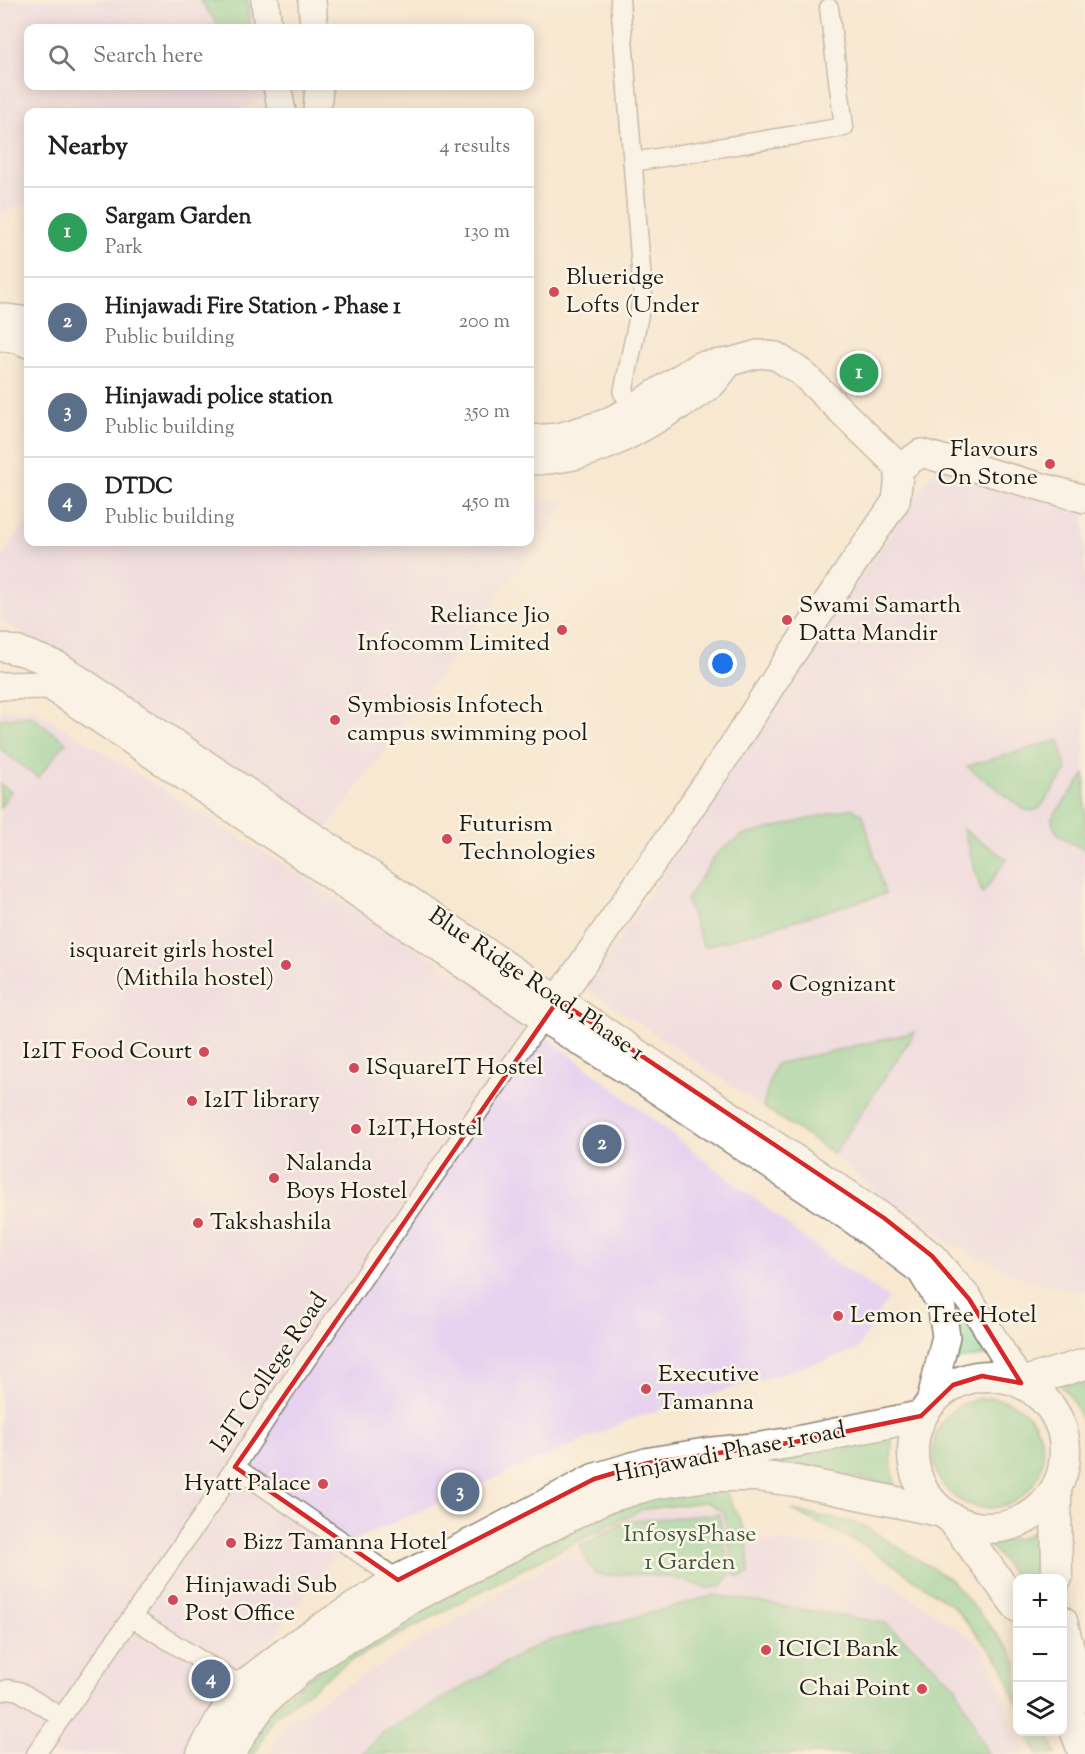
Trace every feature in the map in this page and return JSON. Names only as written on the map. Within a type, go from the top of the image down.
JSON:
[{"type":"main road","points":[[1021,1383],[1085,1364]]},
{"type":"main road","points":[[1013,1602],[945,1515],[920,1488],[913,1466],[912,1444],[915,1429],[925,1409],[940,1393],[953,1384],[982,1376],[997,1376],[1021,1383],[1038,1394],[1057,1417],[1065,1446],[1065,1461],[1059,1482],[1057,1574]]},
{"type":"main road","name":"Hinjawadi Phase 1 road","points":[[201,1754],[221,1719],[253,1694],[296,1645],[406,1588],[594,1479],[648,1463],[795,1442],[925,1409]]},
{"type":"main road","points":[[945,1515],[966,1525],[980,1528],[1010,1526],[1024,1520],[1037,1512],[1047,1501],[1085,1444]]},
{"type":"main road","name":"Hinjawadi Phase 1 road","points":[[406,1588],[603,1499],[653,1484],[709,1476],[772,1477],[945,1515]]},
{"type":"main road","points":[[1064,1628],[1085,1696]]},
{"type":"main road","name":"Hinjawadi Phase 1 road","points":[[230,1754],[243,1731],[253,1694]]},
{"type":"main road","points":[[1067,1706],[1084,1754]]},
{"type":"street","points":[[265,0],[268,24]]},
{"type":"street","points":[[312,0],[315,24]]},
{"type":"street","points":[[620,0],[643,295],[623,393],[642,416]]},
{"type":"street","points":[[633,162],[844,127],[829,8]]},
{"type":"street","points":[[278,90],[281,108]]},
{"type":"street","points":[[317,108],[319,90]]},
{"type":"street","points":[[0,317],[21,334]]},
{"type":"street","points":[[534,461],[582,455],[612,445],[699,366],[730,362],[758,354],[776,356],[802,373],[900,468]]},
{"type":"street","points":[[534,439],[559,437],[603,424],[642,416]]},
{"type":"street","points":[[551,1010],[730,750],[785,664],[896,501],[900,468],[921,453],[1085,499]]},
{"type":"street","name":"Blue Ridge Road, Phase 1","points":[[0,647],[59,666],[551,1010],[645,1082],[856,1222],[921,1271],[941,1304],[946,1336],[925,1409]]},
{"type":"street","name":"Blue Ridge Road, Phase 1","points":[[0,686],[49,685],[551,1010],[884,1218],[932,1256],[969,1299],[1021,1383]]},
{"type":"street","name":"I2IT College Road","points":[[36,1754],[210,1505],[293,1379],[551,1010]]},
{"type":"street","points":[[236,1467],[406,1588]]},
{"type":"street","points":[[130,1617],[253,1694]]},
{"type":"street","points":[[0,1692],[8,1689],[19,1691],[62,1717]]},
{"type":"highlighted area","points":[[558,1000],[884,1218],[932,1256],[969,1299],[1021,1383],[982,1376],[953,1385],[921,1416],[795,1442],[648,1463],[594,1479],[398,1580],[235,1467]]},
{"type":"shaded area","points":[[0,0],[255,0],[258,24],[24,24],[24,90],[265,90],[266,96],[244,108],[24,108],[24,204],[0,214]]},
{"type":"shaded area","name":"Cognizant","points":[[938,464],[1085,506],[1085,1291],[1029,1281],[972,1255],[915,1222],[833,1154],[587,988],[789,682]]},
{"type":"shaded area","points":[[534,499],[568,501],[324,833],[0,619],[0,559],[24,524],[24,546],[534,546]]},
{"type":"shaded area","points":[[34,709],[503,1002],[822,1252],[888,1298],[856,1351],[636,1417],[343,1545],[208,1724],[191,1754],[0,1754],[0,710]]},
{"type":"shaded area","points":[[720,1506],[739,1538],[838,1548],[984,1647],[1013,1723],[1013,1736],[1018,1736],[1025,1754],[269,1754],[286,1722],[608,1528],[640,1512]]},
{"type":"green space","points":[[200,0],[248,0],[249,24],[217,24]]},
{"type":"green space","points":[[31,716],[66,742],[38,778],[0,749],[0,719]]},
{"type":"green space","points":[[1059,740],[1067,770],[1040,808],[1032,811],[1025,810],[967,766]]},
{"type":"green space","points":[[1085,774],[1085,850],[1058,834],[1052,818]]},
{"type":"green space","points":[[0,784],[11,791],[0,808]]},
{"type":"green space","points":[[851,808],[863,815],[885,894],[704,947],[686,900],[717,853],[741,836]]},
{"type":"green space","points":[[963,829],[1007,859],[982,894]]},
{"type":"green space","points":[[915,1032],[834,1154],[763,1107],[776,1064]]},
{"type":"green space","points":[[957,1303],[989,1355],[952,1361]]},
{"type":"green space","points":[[1085,1377],[1085,1426],[1070,1396],[1058,1382]]},
{"type":"green space","points":[[988,1398],[1009,1402],[1027,1414],[1039,1432],[1043,1453],[1039,1474],[1027,1492],[1009,1504],[988,1508],[967,1504],[949,1492],[937,1474],[933,1453],[937,1432],[949,1414],[967,1402]]},
{"type":"green space","points":[[893,1430],[891,1459],[895,1485],[776,1464]]},
{"type":"green space","points":[[723,1485],[747,1535],[749,1573],[741,1578],[734,1575],[724,1512],[706,1502],[641,1510],[536,1562],[348,1662],[273,1718],[255,1754],[241,1754],[261,1716],[351,1644],[618,1502]]},
{"type":"green space","points":[[792,1510],[860,1524],[950,1579],[1011,1651],[1013,1694],[1002,1664],[954,1607],[866,1546]]},
{"type":"green space","name":"InfosysPhase 1 Garden","points":[[719,1514],[730,1575],[721,1587],[706,1588],[678,1579],[649,1575],[605,1576],[594,1573],[580,1546],[627,1521]]},
{"type":"green space","points":[[1040,1528],[1045,1528],[1046,1574],[1013,1574],[988,1543],[1021,1538]]},
{"type":"green space","points":[[714,1595],[886,1623],[955,1685],[988,1754],[362,1754],[379,1735],[538,1644]]},
{"type":"green space","points":[[1030,1736],[1049,1736],[1056,1754],[1037,1754]]},
{"type":"place","name":"Blueridge Lofts (Under","points":[[554,292]]},
{"type":"place","name":"Sargam Garden","points":[[859,373]]},
{"type":"place","name":"Flavours On Stone","points":[[1050,464]]},
{"type":"place","name":"Swami Samarth Datta Mandir","points":[[787,620]]},
{"type":"place","name":"Reliance Jio Infocomm Limited","points":[[562,630]]},
{"type":"place","name":"Symbiosis Infotech campus swimming pool","points":[[335,720]]},
{"type":"place","name":"Futurism Technologies","points":[[447,839]]},
{"type":"place","name":"isquareit girls hostel (Mithila hostel)","points":[[286,965]]},
{"type":"place","name":"Cognizant","points":[[777,985]]},
{"type":"place","name":"I2IT Food Court","points":[[204,1052]]},
{"type":"place","name":"ISquareIT Hostel","points":[[354,1068]]},
{"type":"place","name":"I2IT library","points":[[192,1101]]},
{"type":"place","name":"I2IT,Hostel","points":[[356,1129]]},
{"type":"place","name":"Hinjawadi Fire Station - Phase 1","points":[[602,1144]]},
{"type":"place","name":"Nalanda Boys Hostel","points":[[274,1178]]},
{"type":"place","name":"Takshashila","points":[[198,1223]]},
{"type":"place","name":"Lemon Tree Hotel","points":[[838,1316]]},
{"type":"place","name":"Executive Tamanna","points":[[646,1389]]},
{"type":"place","name":"Hyatt Palace","points":[[323,1484]]},
{"type":"place","name":"Hinjawadi police station","points":[[460,1492]]},
{"type":"place","name":"Bizz Tamanna Hotel","points":[[231,1543]]},
{"type":"place","name":"Hinjawadi Sub Post Office","points":[[173,1600]]},
{"type":"place","name":"ICICI Bank","points":[[766,1650]]},
{"type":"place","name":"DTDC","points":[[211,1679]]},
{"type":"place","name":"Chai Point","points":[[922,1689]]}]
